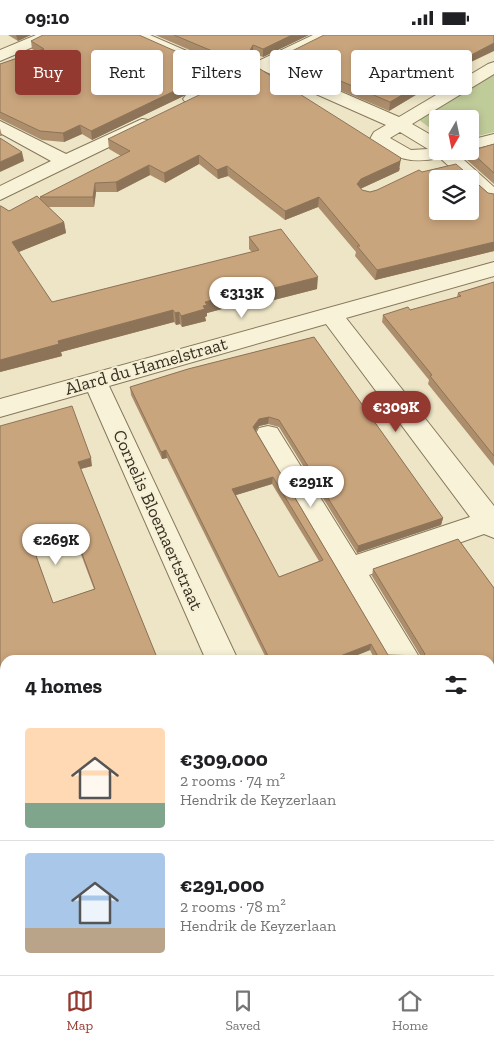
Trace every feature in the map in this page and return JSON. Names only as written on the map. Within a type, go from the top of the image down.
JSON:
[{"type":"street","points":[[0,56],[49,35]]},
{"type":"street","points":[[137,35],[173,51]]},
{"type":"street","points":[[260,67],[325,35]]},
{"type":"street","points":[[264,65],[400,124],[429,142]]},
{"type":"street","points":[[429,154],[416,157],[405,156],[379,139],[380,136],[494,67]]},
{"type":"street","points":[[182,104],[201,95]]},
{"type":"street","points":[[0,194],[155,118]]},
{"type":"street","points":[[0,126],[66,162]]},
{"type":"street","points":[[479,143],[494,139]]},
{"type":"street","points":[[408,175],[416,157]]},
{"type":"street","points":[[454,160],[494,197]]},
{"type":"street","name":"Alard du Hamelstraat","points":[[0,408],[494,269]]},
{"type":"street","points":[[331,314],[492,524],[350,569]]},
{"type":"street","name":"Cornelis Bloemaertstraat","points":[[95,381],[220,655]]},
{"type":"street","points":[[268,435],[402,655]]},
{"type":"green space","points":[[494,73],[494,132],[479,136],[479,110],[435,110],[459,95],[472,95],[472,87]]},
{"type":"green space","points":[[429,114],[429,127],[419,120]]},
{"type":"building","points":[[43,35],[139,35],[173,50],[173,92],[91,131],[80,125],[63,133],[40,131],[0,112],[0,64],[15,59],[15,95],[81,95],[81,50],[41,50],[44,49],[31,41]]},
{"type":"building","points":[[174,35],[292,35],[263,49],[253,45],[250,50],[210,50]]},
{"type":"building","points":[[324,35],[494,35],[494,43],[472,55],[472,50],[351,50],[351,85],[341,81],[341,50],[294,50]]},
{"type":"building","points":[[260,69],[270,75],[270,95],[301,95],[401,158],[400,161],[361,179],[357,184],[362,190],[370,192],[377,190],[419,170],[422,172],[429,170],[429,220],[479,220],[479,185],[488,193],[494,194],[494,242],[377,270],[357,246],[360,246],[319,197],[285,211],[227,166],[217,170],[199,155],[164,173],[149,165],[116,182],[95,183],[93,197],[40,197],[130,151],[108,139],[199,95],[260,95]]},
{"type":"building","points":[[374,95],[402,95],[390,102]]},
{"type":"building","points":[[0,138],[22,152],[0,162]]},
{"type":"building","points":[[494,144],[494,173],[479,159],[479,148]]},
{"type":"building","points":[[456,164],[463,170],[430,170]]},
{"type":"building","points":[[37,196],[64,222],[12,242],[52,302],[259,250],[249,237],[281,229],[318,277],[266,290],[264,287],[205,302],[207,305],[203,306],[205,309],[181,316],[179,312],[175,313],[173,310],[58,341],[59,344],[0,360],[0,206],[9,211]]},
{"type":"building","points":[[494,282],[494,456],[383,315],[408,307],[410,310],[461,296],[458,293]]},
{"type":"building","points":[[314,337],[443,518],[358,546],[279,420],[269,417],[259,419],[253,427],[388,655],[377,655],[371,644],[343,655],[268,655],[166,450],[161,452],[130,387],[188,369]],"holes":[[[273,477],[323,560],[279,577],[232,489]]]},
{"type":"building","points":[[72,406],[91,458],[78,462],[156,655],[0,655],[0,426]],"holes":[[[73,529],[95,589],[53,603],[31,542]]]},
{"type":"building","points":[[458,539],[494,588],[494,655],[424,655],[373,569]]}]
